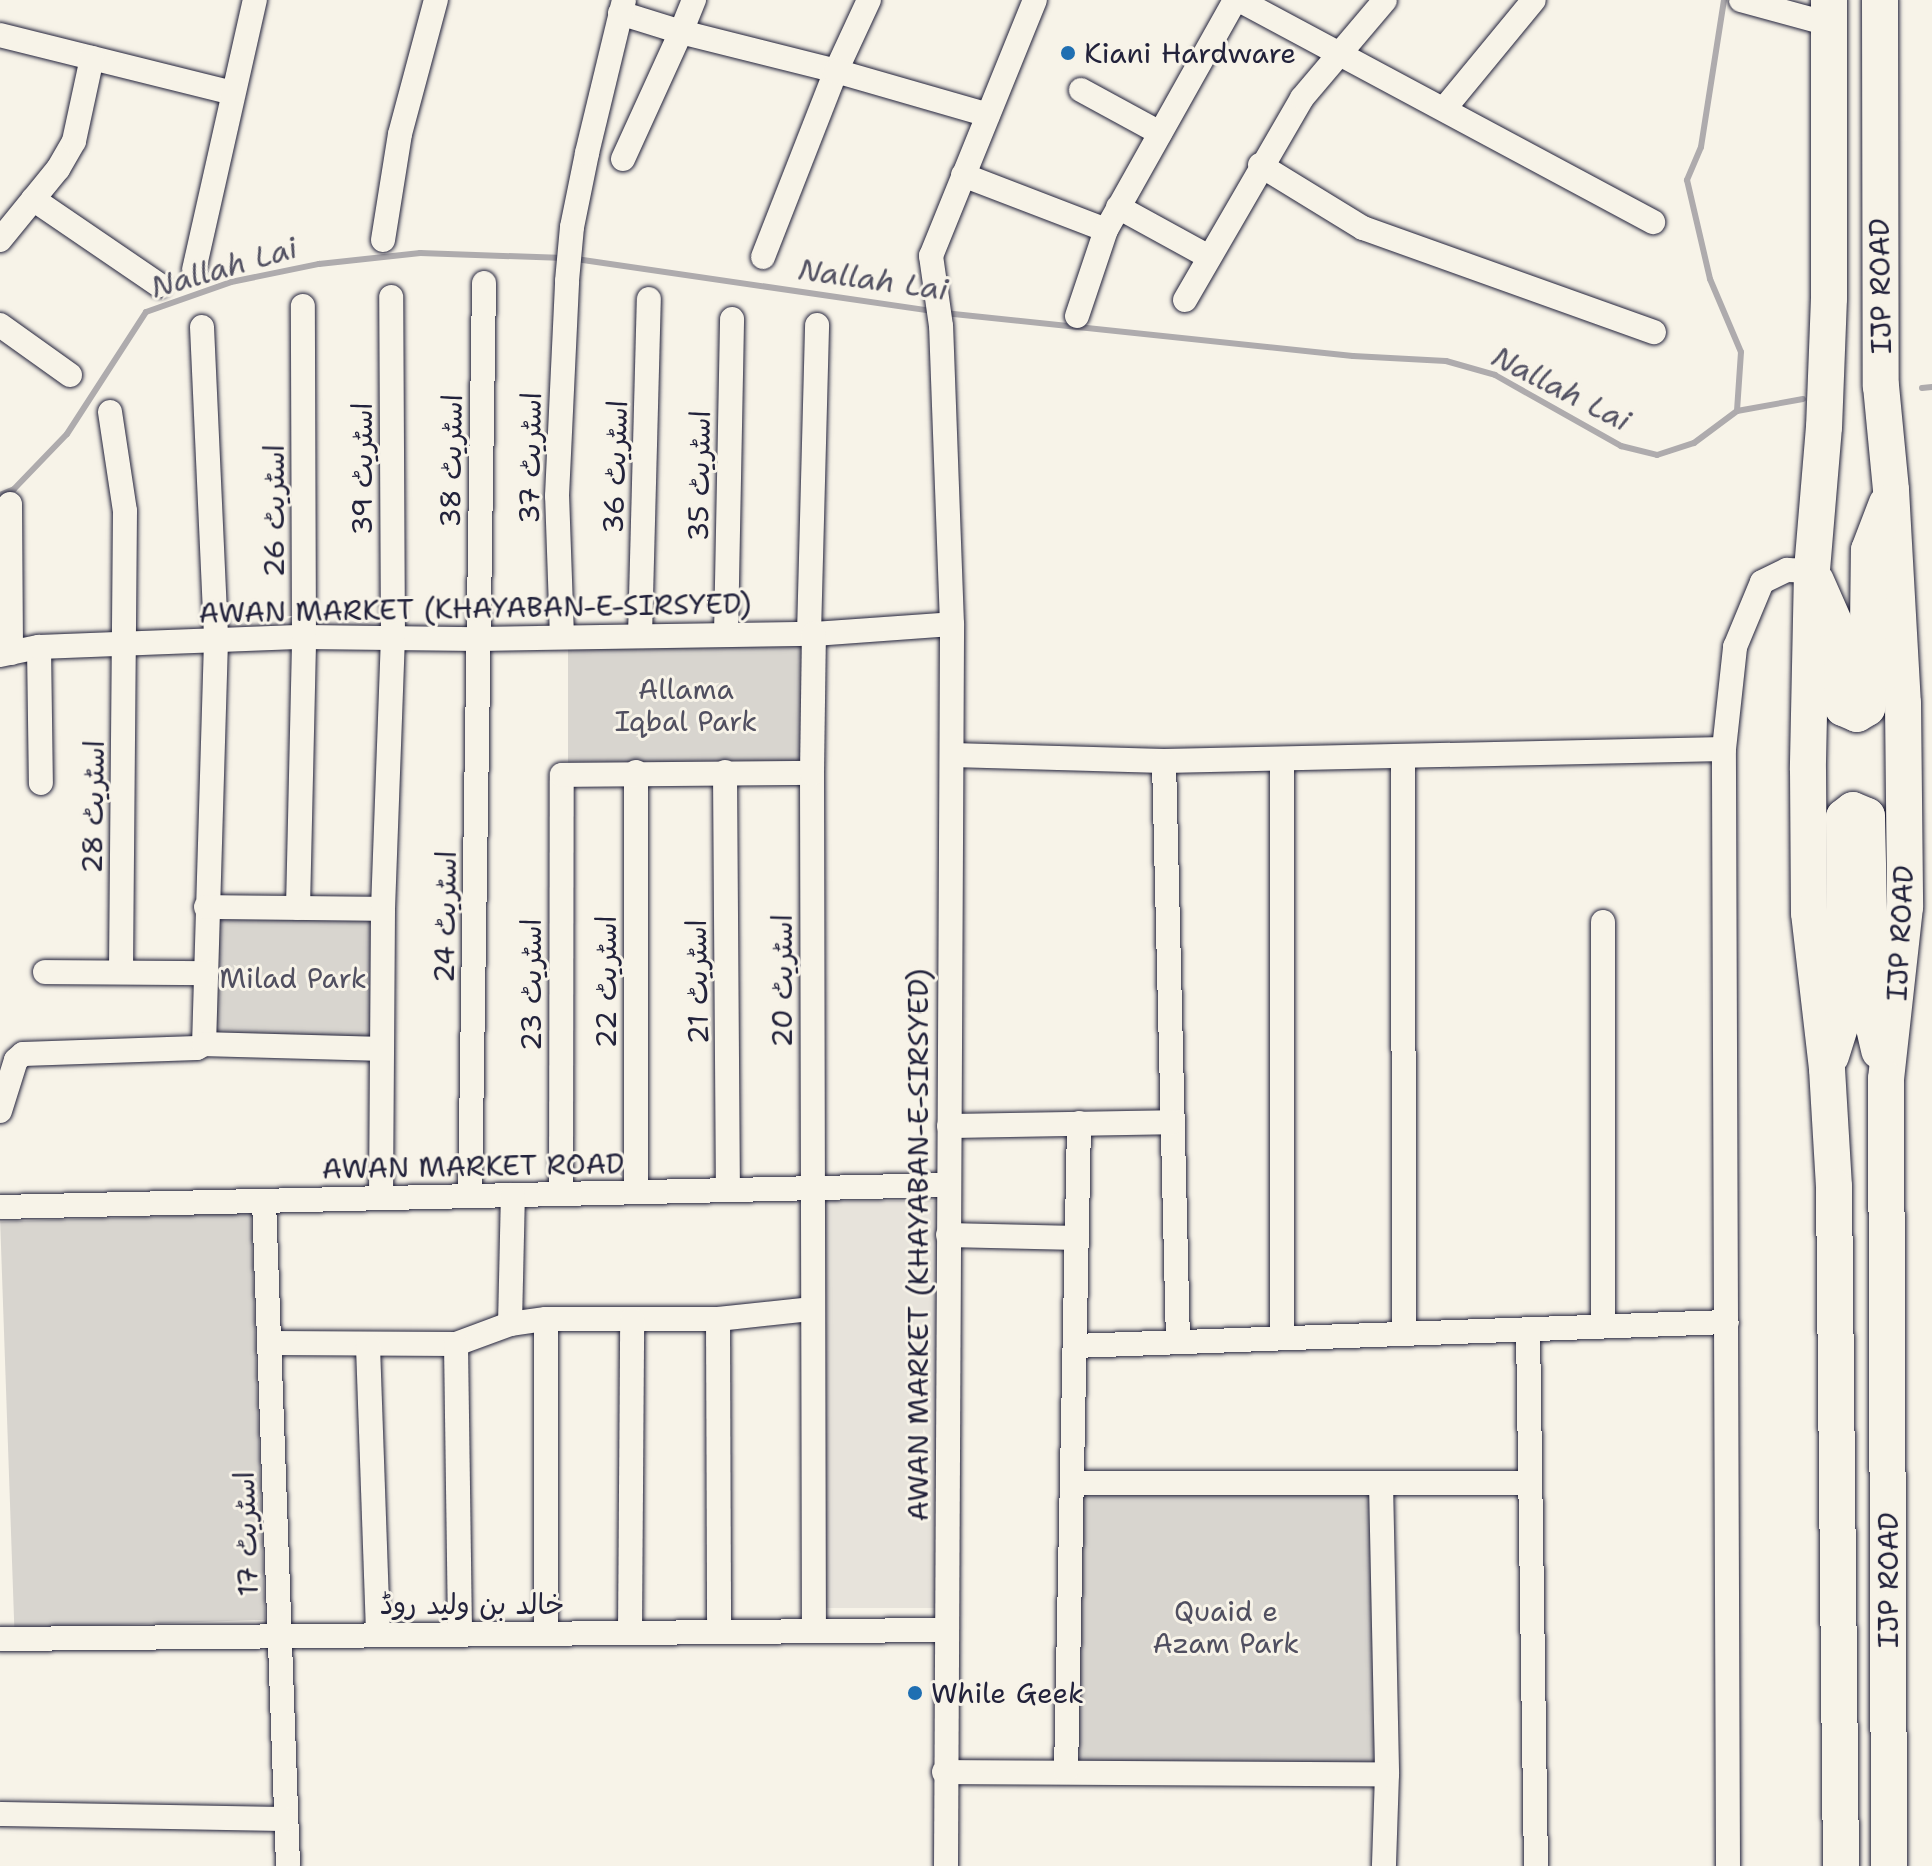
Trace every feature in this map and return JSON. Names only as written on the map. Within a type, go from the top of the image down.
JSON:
[{"type":"highway","name":"IJP ROAD","points":[[1880,0],[1881,386],[1891,490],[1903,703],[1905,907],[1886,1079],[1889,1866]]},
{"type":"highway","name":"IJP ROAD","points":[[1829,12],[1829,313],[1824,427],[1812,571],[1809,913],[1827,1069],[1834,1187],[1841,1866]]},
{"type":"highway","points":[[1812,571],[1842,640],[1843,708],[1857,714],[1867,708],[1869,550],[1891,490]]},
{"type":"highway","points":[[1827,1069],[1845,1011],[1844,817],[1859,810],[1867,816],[1871,1015],[1886,1079]]},
{"type":"street","points":[[194,270],[255,0]]},
{"type":"street","points":[[383,240],[400,134],[436,0]]},
{"type":"street","points":[[623,159],[694,0]]},
{"type":"street","points":[[763,257],[836,71],[869,0]]},
{"type":"street","name":"AWAN MARKET (KHAYABAN-E-SIRSYED)","points":[[946,1866],[944,1772],[952,624],[941,326],[931,256],[1035,0]]},
{"type":"street","points":[[1077,316],[1106,230],[1237,0],[1653,222]]},
{"type":"street","points":[[1185,300],[1260,165],[1302,98],[1385,0]]},
{"type":"street","points":[[1444,109],[1534,0]]},
{"type":"street","points":[[1741,0],[1779,12],[1829,12]]},
{"type":"street","points":[[622,7],[681,32],[836,71],[988,115]]},
{"type":"street","name":"اسٹریٹ 37","points":[[562,637],[557,496],[572,227],[622,7]]},
{"type":"street","points":[[0,35],[233,93]]},
{"type":"street","points":[[0,240],[58,169],[74,141],[92,58]]},
{"type":"street","points":[[1081,90],[1160,133]]},
{"type":"street","points":[[1260,165],[1363,228],[1654,332]]},
{"type":"street","points":[[963,175],[1106,230]]},
{"type":"street","points":[[33,199],[159,285]]},
{"type":"street","points":[[1118,207],[1209,257]]},
{"type":"street","name":"اسٹریٹ 38","points":[[478,639],[484,283]]},
{"type":"street","name":"اسٹریٹ 39","points":[[381,1198],[383,909],[393,640],[391,297]]},
{"type":"street","name":"اسٹریٹ 36","points":[[640,636],[649,299]]},
{"type":"street","name":"اسٹریٹ 26","points":[[298,908],[304,637],[303,306]]},
{"type":"street","name":"اسٹریٹ 35","points":[[726,635],[732,319]]},
{"type":"street","points":[[0,325],[70,375]]},
{"type":"street","name":"اسٹریٹ 20","points":[[814,1631],[812,634],[817,325]]},
{"type":"street","points":[[202,327],[216,641],[204,1044]]},
{"type":"street","name":"اسٹریٹ 28","points":[[110,412],[125,511],[121,972]]},
{"type":"street","points":[[6,654],[10,504]]},
{"type":"street","points":[[1728,1866],[1724,749],[1735,647],[1762,582],[1771,574],[1787,570],[1812,571]]},
{"type":"street","name":"AWAN MARKET (KHAYABAN-E-SIRSYED)","points":[[6,654],[39,647],[304,637],[393,640],[812,634],[952,624]]},
{"type":"street","name":"اسٹریٹ 24","points":[[470,1196],[478,639]]},
{"type":"street","points":[[39,647],[41,783]]},
{"type":"street","points":[[952,755],[1164,761],[1724,749]]},
{"type":"street","points":[[1403,757],[1404,1334]]},
{"type":"street","points":[[1282,759],[1282,1338]]},
{"type":"street","points":[[1164,761],[1178,1342]]},
{"type":"street","points":[[636,772],[812,773]]},
{"type":"street","name":"اسٹریٹ 23","points":[[561,1194],[562,775],[636,772]]},
{"type":"street","name":"اسٹریٹ 22","points":[[636,772],[636,1192]]},
{"type":"street","name":"اسٹریٹ 21","points":[[725,772],[728,1190]]},
{"type":"street","points":[[206,907],[383,909]]},
{"type":"street","points":[[1603,922],[1603,1326]]},
{"type":"street","points":[[45,972],[205,973]]},
{"type":"street","points":[[0,1111],[16,1060],[23,1054],[197,1048],[204,1044],[382,1049]]},
{"type":"street","points":[[949,1126],[1173,1122]]},
{"type":"street","points":[[1066,1772],[1079,1123]]},
{"type":"street","name":"AWAN MARKET ROAD","points":[[0,1207],[948,1185]]},
{"type":"street","points":[[510,1324],[513,1195]]},
{"type":"street","name":"اسٹریٹ 17","points":[[264,1201],[288,1866]]},
{"type":"street","points":[[948,1235],[1077,1238]]},
{"type":"street","points":[[270,1343],[368,1346],[456,1344],[510,1324],[546,1319],[718,1319],[812,1309]]},
{"type":"street","points":[[546,1319],[546,1633]]},
{"type":"street","points":[[718,1319],[719,1632]]},
{"type":"street","points":[[630,1633],[632,1320]]},
{"type":"street","points":[[1075,1346],[1727,1322]]},
{"type":"street","points":[[1528,1329],[1536,1866]]},
{"type":"street","points":[[456,1344],[460,1634]]},
{"type":"street","points":[[368,1346],[378,1634]]},
{"type":"street","points":[[1072,1483],[1528,1483]]},
{"type":"street","points":[[1381,1483],[1387,1774],[1384,1866]]},
{"type":"street","name":"خالد بن ولید روڈ","points":[[0,1639],[945,1630]]},
{"type":"street","points":[[944,1772],[1387,1774]]},
{"type":"street","points":[[0,1814],[284,1819]]},
{"type":"shaded area","points":[[823,1201],[938,1201],[938,1608],[823,1608]]},
{"type":"green space","name":"Allama Iqbal Park","points":[[568,643],[806,643],[806,767],[568,767]]},
{"type":"green space","name":"Milad Park","points":[[213,916],[374,916],[374,1040],[213,1040]]},
{"type":"green space","points":[[251,1213],[265,1620],[14,1629],[0,1222]]},
{"type":"green space","name":"Quaid e Azam Park","points":[[1072,1483],[1381,1483],[1381,1772],[1072,1772]]},
{"type":"waterway","points":[[1724,0],[1701,147],[1687,180],[1710,279],[1741,352],[1737,411]]},
{"type":"waterway","name":"Nallah Lai","points":[[0,495],[14,489],[67,434],[146,312],[231,282],[319,264],[420,253],[565,258]]},
{"type":"waterway","name":"Nallah Lai","points":[[576,259],[933,311]]},
{"type":"waterway","name":"Nallah Lai","points":[[944,313],[1353,356],[1446,361],[1495,375],[1621,446],[1657,455],[1694,443],[1737,411],[1803,399]]},
{"type":"waterway","name":"Nallah Lai","points":[[1922,388],[1932,387]]},
{"type":"place","name":"Kiani Hardware","points":[[1068,53]]},
{"type":"place","name":"While Geek","points":[[915,1693]]}]
